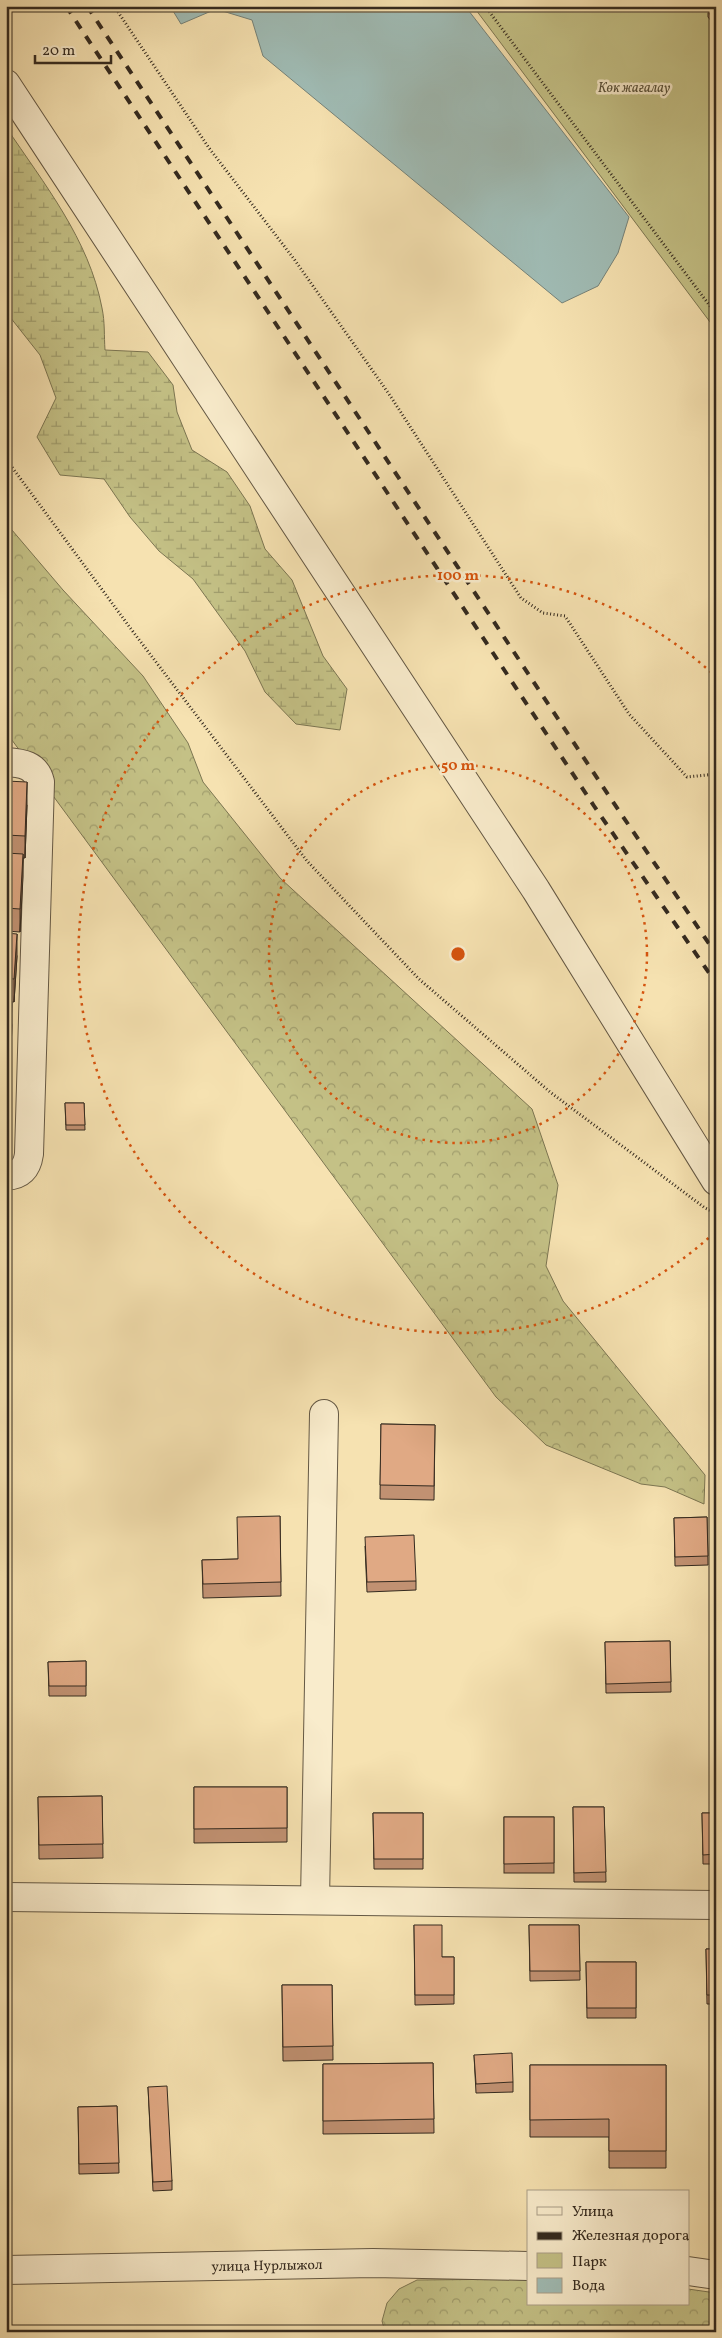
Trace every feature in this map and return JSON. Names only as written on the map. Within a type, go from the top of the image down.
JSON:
[{"type":"street","points":[[6,84],[536,890],[716,1181]]},
{"type":"street","points":[[6,762],[20,763],[34,769],[40,782],[28,1163],[17,1175],[6,1176]]},
{"type":"street","points":[[315,1900],[324,1414]]},
{"type":"street","points":[[6,1897],[716,1905]]},
{"type":"street","name":"улица Нурлыжол","points":[[6,2270],[373,2263],[527,2266]]},
{"type":"street","points":[[690,2271],[716,2275]]},
{"type":"path","points":[[114,6],[209,148],[294,258],[389,394],[521,598],[543,613],[566,616],[629,714],[687,777],[716,774]]},
{"type":"path","points":[[485,6],[716,314]]},
{"type":"path","points":[[6,459],[134,633],[307,861],[418,979],[543,1086],[705,1208],[716,1213]]},
{"type":"green space","name":"Көк жағалау","points":[[473,6],[716,6],[716,330]]},
{"type":"green space","points":[[6,127],[50,191],[76,235],[87,259],[96,283],[102,308],[105,350],[148,352],[173,385],[177,412],[192,450],[227,472],[250,506],[265,549],[292,580],[323,656],[347,689],[340,730],[296,724],[265,692],[245,651],[193,579],[159,551],[130,517],[104,479],[60,475],[37,437],[56,398],[40,355],[10,317],[6,315]]},
{"type":"green space","points":[[6,523],[63,590],[143,676],[188,743],[203,782],[280,878],[532,1109],[558,1185],[546,1266],[563,1301],[705,1475],[704,1504],[665,1487],[641,1484],[546,1445],[496,1397],[6,732]]},
{"type":"green space","points":[[527,2279],[527,2306],[690,2306],[690,2289],[716,2293],[716,2332],[385,2332],[382,2321],[387,2303],[399,2289],[417,2280]]},
{"type":"water","points":[[170,6],[465,6],[629,217],[618,253],[598,286],[562,303],[263,56],[252,20],[216,9],[181,24]]},
{"type":"building","points":[[716,6],[716,22],[708,12]]},
{"type":"building","points":[[6,781],[27,782],[25,836],[6,835]]},
{"type":"building","points":[[6,853],[23,854],[20,909],[6,908]]},
{"type":"building","points":[[6,933],[17,934],[14,979],[6,978]]},
{"type":"building","points":[[6,1002],[12,1002],[10,1048],[6,1048]]},
{"type":"building","points":[[65,1103],[84,1103],[85,1125],[66,1125]]},
{"type":"building","points":[[381,1424],[435,1425],[434,1486],[380,1485]]},
{"type":"building","points":[[280,1516],[281,1582],[203,1584],[202,1560],[238,1559],[237,1517]]},
{"type":"building","points":[[707,1517],[708,1556],[675,1557],[674,1518]]},
{"type":"building","points":[[414,1535],[416,1581],[367,1582],[365,1537]]},
{"type":"building","points":[[670,1641],[671,1682],[606,1684],[605,1642]]},
{"type":"building","points":[[86,1661],[86,1686],[49,1686],[48,1662]]},
{"type":"building","points":[[194,1787],[287,1787],[287,1828],[194,1829]]},
{"type":"building","points":[[102,1796],[103,1844],[39,1845],[38,1797]]},
{"type":"building","points":[[573,1807],[604,1807],[606,1872],[574,1873]]},
{"type":"building","points":[[373,1813],[423,1813],[423,1859],[374,1859]]},
{"type":"building","points":[[702,1813],[716,1813],[716,1854],[703,1855]]},
{"type":"building","points":[[504,1817],[554,1817],[554,1863],[504,1864]]},
{"type":"building","points":[[414,1925],[442,1925],[442,1957],[454,1957],[454,1995],[415,1995]]},
{"type":"building","points":[[529,1925],[579,1925],[580,1971],[530,1971]]},
{"type":"building","points":[[706,1949],[716,1949],[716,1995],[707,1995]]},
{"type":"building","points":[[586,1962],[636,1962],[636,2008],[587,2008]]},
{"type":"building","points":[[282,1985],[332,1985],[333,2046],[283,2047]]},
{"type":"building","points":[[512,2053],[513,2082],[476,2084],[474,2055]]},
{"type":"building","points":[[433,2063],[434,2119],[323,2121],[323,2064]]},
{"type":"building","points":[[530,2065],[666,2065],[666,2151],[609,2151],[609,2119],[530,2120]]},
{"type":"building","points":[[167,2086],[172,2181],[153,2182],[148,2087]]},
{"type":"building","points":[[117,2106],[119,2163],[79,2164],[78,2107]]},
{"type":"railway","points":[[66,6],[594,806],[716,983]]},
{"type":"railway","points":[[87,6],[609,796],[716,954]]}]
